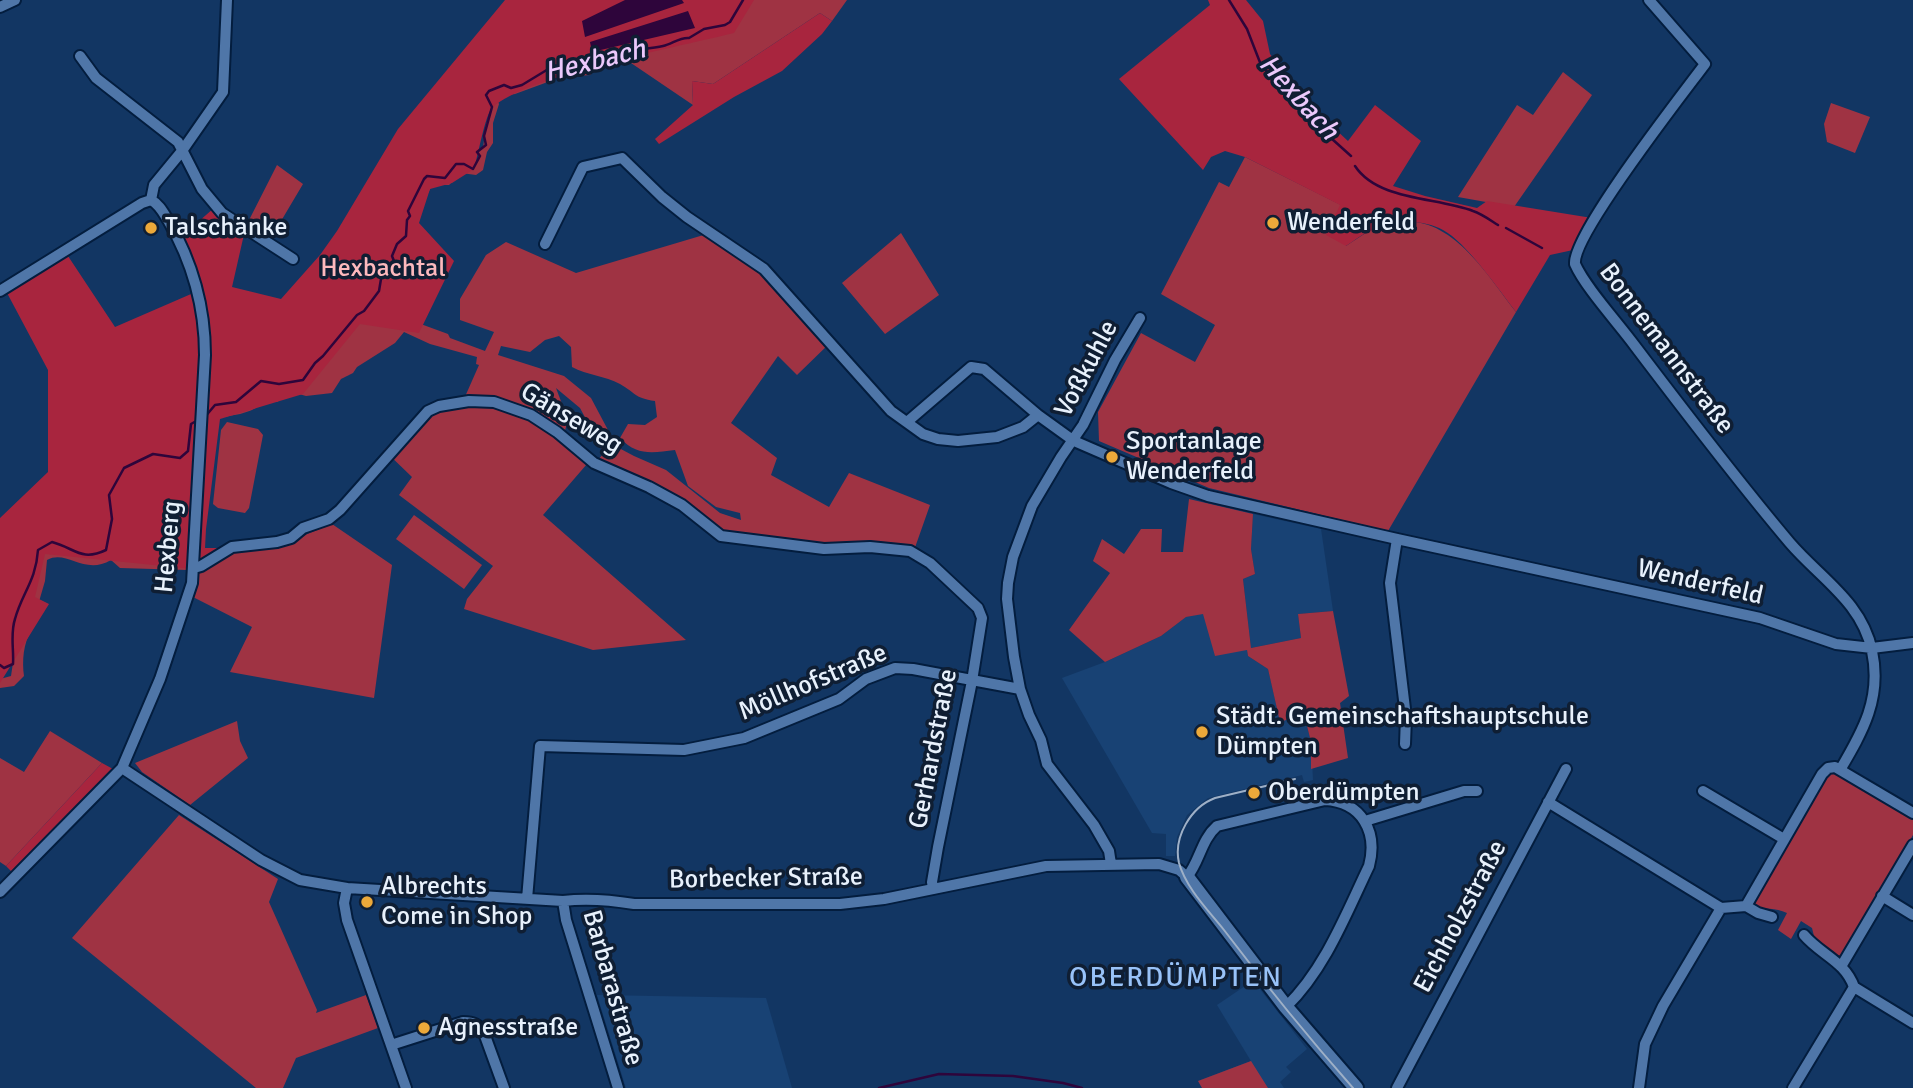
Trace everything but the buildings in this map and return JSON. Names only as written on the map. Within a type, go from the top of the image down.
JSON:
[{"type":"street","points":[[0,7],[15,0]]},
{"type":"street","points":[[0,292],[131,209],[151,200],[154,186],[223,92],[227,0]]},
{"type":"street","name":"Bonnemannstraße","points":[[1649,0],[1705,64],[1605,201],[1578,247],[1575,264],[1743,486],[1792,545],[1853,606],[1864,623],[1872,648]]},
{"type":"street","points":[[80,56],[96,78],[175,139],[215,207],[238,226],[293,259]]},
{"type":"street","points":[[545,244],[583,167],[622,158],[662,197],[764,269],[891,411],[923,434],[937,439],[958,440],[997,437],[1023,427],[1038,415]]},
{"type":"street","name":"Hexberg","points":[[0,892],[122,768],[160,679],[189,598],[194,568],[205,341],[200,293],[176,234],[158,205],[151,200]]},
{"type":"street","name":"Voßkuhle","points":[[1111,864],[1109,851],[1094,825],[1047,764],[1041,740],[1020,689],[1007,599],[1013,556],[1032,506],[1061,457],[1074,441],[1126,339],[1140,318]]},
{"type":"street","name":"Wenderfeld","points":[[907,422],[971,367],[984,369],[1038,415],[1074,441],[1201,494],[1760,618],[1836,644],[1872,648],[1913,643]]},
{"type":"street","name":"Gänseweg","points":[[194,568],[232,547],[285,540],[297,535],[303,528],[329,519],[428,411],[449,404],[486,401],[531,415],[557,432],[594,463],[682,505],[721,536],[824,549],[870,547],[910,551],[930,563],[978,608],[982,618]]},
{"type":"street","points":[[1397,539],[1390,583],[1406,718],[1405,744]]},
{"type":"street","name":"Gerhardstraße","points":[[933,889],[938,847],[982,618]]},
{"type":"street","points":[[1840,770],[1869,715],[1875,679],[1872,648]]},
{"type":"street","name":"Möllhofstraße","points":[[527,899],[540,746],[684,750],[744,738],[839,699],[866,679],[895,668],[1020,689]]},
{"type":"street","name":"Borbecker Straße","points":[[122,768],[276,869],[300,880],[347,888],[563,901],[610,900],[634,904],[840,904],[933,889],[1025,869],[1111,864],[1166,865],[1179,870],[1187,877]]},
{"type":"street","points":[[1746,906],[1822,774],[1829,768],[1840,770],[1913,813]]},
{"type":"street","name":"Eichholzstraße","points":[[1397,1088],[1566,769]]},
{"type":"street","points":[[1365,821],[1464,791],[1477,791]]},
{"type":"street","points":[[1703,791],[1784,839]]},
{"type":"street","points":[[1286,1007],[1303,989],[1317,966],[1369,866],[1373,844],[1365,821],[1344,803],[1325,800],[1223,824],[1208,834],[1196,866],[1187,877],[1286,1007],[1356,1088]]},
{"type":"street","points":[[1548,802],[1721,908],[1746,906],[1772,917]]},
{"type":"street","points":[[1842,965],[1913,845]]},
{"type":"street","points":[[347,888],[347,920],[406,1088]]},
{"type":"street","points":[[1882,897],[1913,915]]},
{"type":"street","name":"Barbarastraße","points":[[563,901],[566,920],[618,1088]]},
{"type":"street","points":[[1639,1088],[1645,1044],[1663,1006],[1721,908]]},
{"type":"street","points":[[1804,935],[1814,947],[1842,965],[1851,977],[1854,987],[1913,1023]]},
{"type":"street","points":[[1793,1088],[1854,987]]},
{"type":"street","points":[[391,1045],[463,1022],[472,1022],[479,1025],[484,1032],[504,1088]]},
{"type":"shaded area","points":[[625,0],[682,0],[684,3],[585,37],[582,21]]},
{"type":"shaded area","points":[[748,0],[847,0],[832,21],[820,13],[713,84],[692,81],[693,105],[631,63],[613,62],[598,66],[590,75],[552,78],[515,94],[496,97],[499,104],[493,123],[493,143],[487,152],[483,170],[476,175],[461,173],[449,185],[432,185],[419,212],[414,243],[403,256],[402,271],[390,284],[388,295],[377,308],[448,334],[450,338],[485,351],[494,332],[460,320],[460,299],[486,255],[506,242],[576,273],[717,231],[771,269],[832,341],[797,375],[778,356],[731,423],[777,458],[771,475],[829,507],[849,473],[930,505],[912,556],[743,544],[742,538],[731,536],[706,523],[672,496],[596,462],[604,453],[580,408],[556,388],[568,420],[564,434],[593,457],[543,515],[686,640],[593,650],[464,609],[467,599],[493,566],[399,495],[412,477],[384,450],[420,415],[464,399],[479,365],[476,364],[477,357],[430,344],[404,332],[395,343],[341,379],[332,393],[306,396],[292,392],[277,402],[269,398],[246,412],[215,417],[195,433],[187,570],[120,568],[111,560],[92,565],[54,557],[47,560],[45,581],[38,605],[28,621],[32,630],[24,652],[24,676],[14,686],[0,688],[0,679],[11,676],[15,634],[20,625],[17,619],[19,608],[27,603],[28,593],[32,588],[37,551],[59,549],[63,545],[73,552],[98,558],[106,549],[112,529],[121,520],[116,496],[119,477],[142,464],[135,439],[139,433],[151,430],[159,434],[157,462],[172,457],[184,460],[194,420],[209,408],[246,402],[261,383],[303,380],[379,291],[381,279],[394,262],[392,256],[396,245],[406,237],[408,212],[424,179],[444,178],[447,171],[455,165],[463,164],[473,170],[479,157],[477,153],[483,148],[492,107],[487,95],[503,86],[511,89],[522,86],[550,69],[584,70],[592,61],[611,56],[628,57],[655,48],[660,49],[731,24]],"holes":[[[559,336],[571,347],[572,367],[614,381],[639,397],[655,401],[657,417],[645,425],[628,424],[620,438],[639,450],[675,450],[688,486],[716,507],[740,513],[741,520],[720,513],[666,470],[617,447],[591,398],[564,376],[498,355],[501,346],[530,352],[545,340]]]},
{"type":"shaded area","points":[[688,11],[695,28],[592,52],[590,42]]},
{"type":"shaded area","points":[[1563,72],[1592,95],[1514,207],[1458,197],[1517,105],[1533,115]]},
{"type":"shaded area","points":[[1831,103],[1870,117],[1855,153],[1827,142],[1824,124]]},
{"type":"shaded area","points":[[1245,157],[1341,205],[1346,246],[1379,227],[1406,221],[1426,224],[1445,233],[1477,261],[1516,312],[1388,531],[1209,488],[1099,441],[1098,412],[1141,333],[1195,362],[1215,325],[1161,294],[1219,182],[1229,187]]},
{"type":"shaded area","points":[[277,165],[303,184],[268,243],[245,228]]},
{"type":"shaded area","points":[[901,233],[939,295],[885,334],[842,283]]},
{"type":"shaded area","points":[[227,422],[258,429],[263,435],[249,508],[245,513],[218,508],[213,504],[221,430]]},
{"type":"shaded area","points":[[1189,499],[1253,514],[1251,549],[1255,574],[1243,579],[1251,648],[1301,638],[1298,614],[1333,611],[1349,696],[1340,703],[1348,758],[1311,769],[1311,742],[1304,714],[1280,722],[1268,669],[1248,656],[1247,650],[1215,656],[1203,614],[1186,617],[1161,636],[1105,662],[1069,630],[1110,573],[1093,561],[1102,539],[1124,554],[1141,529],[1162,529],[1161,552],[1183,552]]},
{"type":"shaded area","points":[[1253,514],[1321,529],[1333,611],[1298,614],[1301,638],[1251,648],[1243,579],[1255,574],[1251,549]]},
{"type":"shaded area","points":[[414,515],[482,565],[464,589],[396,539]]},
{"type":"shaded area","points":[[332,524],[392,565],[374,698],[230,672],[252,627],[191,596],[201,567],[236,547],[280,545]]},
{"type":"shaded area","name":"Städt. Gemeinschaftshauptschule Dümpten","points":[[1203,613],[1247,650],[1248,656],[1268,669],[1280,721],[1304,714],[1311,742],[1313,780],[1304,782],[1302,775],[1208,798],[1187,815],[1177,837],[1175,856],[1166,856],[1166,834],[1152,833],[1062,678],[1161,636],[1186,617]]},
{"type":"shaded area","points":[[237,721],[240,741],[248,758],[190,805],[142,772],[135,763]]},
{"type":"shaded area","points":[[50,731],[102,763],[6,866],[0,862],[0,758],[24,772]]},
{"type":"shaded area","points":[[1829,772],[1913,819],[1913,835],[1842,955],[1837,956],[1816,944],[1812,928],[1801,921],[1791,939],[1778,930],[1787,913],[1753,906]]},
{"type":"shaded area","points":[[179,815],[278,879],[269,902],[316,1013],[366,995],[378,1028],[296,1058],[283,1088],[256,1088],[72,938]]},
{"type":"shaded area","points":[[1251,982],[1255,983],[1307,1049],[1286,1067],[1291,1072],[1280,1082],[1284,1088],[1202,1088],[1198,1081],[1251,1061],[1217,1005]]},
{"type":"shaded area","points":[[597,995],[766,998],[792,1088],[626,1088]]},
{"type":"shaded area","points":[[1251,1061],[1268,1088],[1202,1088],[1198,1081]]},
{"type":"green space","name":"Hexbachtal","points":[[505,0],[754,0],[734,33],[565,75],[504,99],[490,111],[474,169],[452,183],[430,189],[419,223],[454,261],[419,333],[360,324],[303,394],[220,419],[205,548],[224,548],[193,569],[45,554],[35,597],[49,604],[0,683],[0,518],[48,472],[48,370],[6,291],[66,253],[115,327],[198,291],[177,234],[190,229],[214,208],[245,230],[232,287],[281,299],[320,255],[337,231],[398,129]]},
{"type":"green space","points":[[1208,0],[1246,0],[1263,21],[1270,54],[1305,101],[1348,141],[1375,105],[1421,141],[1393,186],[1477,208],[1487,201],[1592,218],[1573,250],[1550,255],[1516,312],[1462,245],[1435,226],[1409,222],[1382,226],[1346,246],[1326,235],[1340,205],[1245,157],[1225,151],[1211,157],[1203,170],[1119,79],[1210,5]]},
{"type":"green space","points":[[820,13],[832,21],[822,34],[782,71],[734,97],[659,144],[655,139],[693,105],[692,81],[713,84]]},
{"type":"green space","points":[[102,763],[113,769],[13,873],[6,866]]},
{"type":"waterway","name":"Hexbach","points":[[204,418],[215,405],[236,402],[261,381],[279,384],[303,380],[357,315],[364,311],[379,291],[381,279],[394,261],[392,256],[397,244],[406,236],[407,220],[410,216],[408,211],[424,179],[427,176],[445,178],[456,164],[464,164],[473,169],[480,156],[477,152],[486,145],[484,136],[492,107],[486,95],[489,91],[504,85],[511,88],[522,85],[550,68],[572,66],[585,70],[589,63],[599,58],[663,46],[689,38],[704,29],[730,22],[743,0]]},
{"type":"waterway","name":"Hexbach","points":[[1229,0],[1247,29],[1261,65],[1312,121],[1351,156]]},
{"type":"waterway","name":"Hexbach","points":[[1355,166],[1378,186],[1409,196],[1459,206],[1483,215],[1498,225]]},
{"type":"waterway","name":"Hexbach","points":[[1506,228],[1542,248]]},
{"type":"waterway","name":"Hexbach","points":[[0,665],[4,668],[13,664],[14,625],[35,570],[38,550],[52,542],[90,555],[106,550],[112,519],[109,495],[124,468],[153,454],[180,458],[188,451],[191,424],[198,420]]},
{"type":"waterway","points":[[879,1088],[939,1074],[1013,1076],[1082,1088]]},
{"type":"tram line","points":[[1295,779],[1206,802],[1191,816],[1181,833],[1179,863],[1198,898],[1353,1088]]},
{"type":"place","name":"Wenderfeld","points":[[1273,223]]},
{"type":"place","name":"Talschänke","points":[[151,228]]},
{"type":"place","name":"Sportanlage Wenderfeld","points":[[1112,457]]},
{"type":"place","name":"Städt. Gemeinschaftshauptschule Dümpten","points":[[1202,732]]},
{"type":"place","name":"Oberdümpten","points":[[1254,793]]},
{"type":"place","name":"Albrechts Come in Shop","points":[[367,902]]},
{"type":"place","name":"Agnesstraße","points":[[424,1028]]},
{"type":"district","name":"OBERDÜMPTEN","points":[[1176,979]]}]
